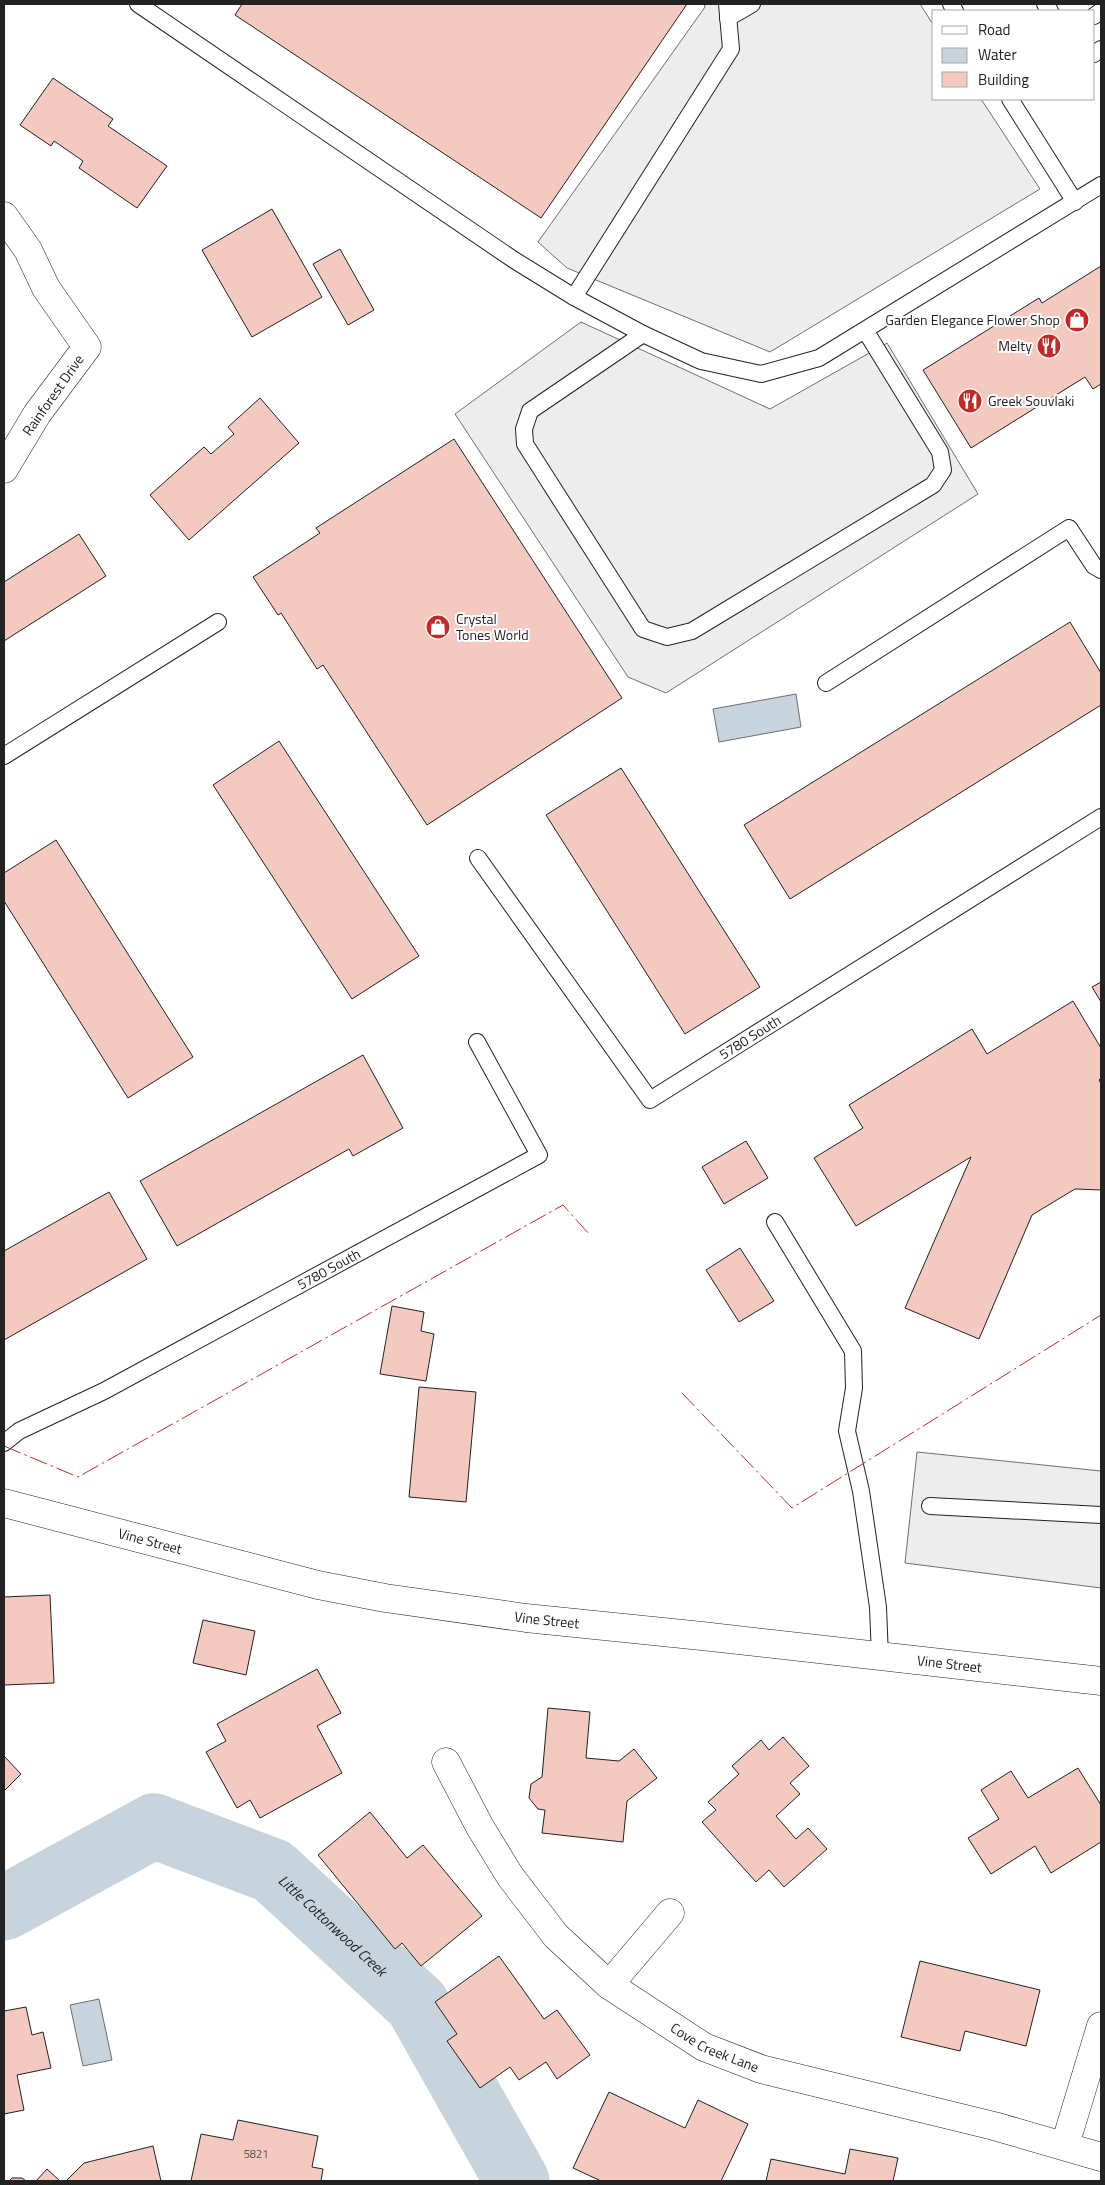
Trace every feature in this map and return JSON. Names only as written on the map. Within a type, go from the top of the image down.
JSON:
[{"type":"street","name":"Rainforest Drive","points":[[4,216],[28,250],[46,288],[87,347],[37,414],[4,469]]},
{"type":"street","name":"Vine Street","points":[[4,1503],[318,1585],[385,1598],[526,1618],[1101,1681]]},
{"type":"street","name":"Cove Creek Lane","points":[[446,1762],[480,1827],[510,1876],[556,1936],[610,1985],[704,2047],[761,2069],[1065,2145],[1101,2157]]},
{"type":"street","points":[[610,1985],[670,1913]]},
{"type":"street","points":[[1065,2145],[1101,2026]]},
{"type":"lane","points":[[138,4],[506,255],[574,297],[643,334],[701,361],[761,374],[819,358],[1101,185]]},
{"type":"lane","points":[[574,297],[731,49],[728,11],[752,4]]},
{"type":"lane","points":[[1016,101],[1075,202]]},
{"type":"lane","points":[[643,334],[530,411],[524,428],[525,444],[643,629],[666,637],[692,632],[932,485],[943,470],[940,452],[865,330]]},
{"type":"lane","points":[[826,683],[1069,528],[1094,566],[1101,570]]},
{"type":"lane","points":[[4,756],[218,622]]},
{"type":"lane","name":"5780 South","points":[[478,858],[650,1100],[1101,818]]},
{"type":"lane","name":"5780 South","points":[[4,1443],[19,1431],[104,1391],[539,1155],[477,1042]]},
{"type":"lane","points":[[775,1222],[853,1351],[854,1388],[847,1432],[861,1491],[878,1607],[880,1657]]},
{"type":"lane","points":[[930,1506],[1101,1515]]},
{"type":"shaded area","points":[[704,4],[920,4],[932,23],[932,100],[982,100],[1040,189],[770,352],[567,268],[538,242],[705,7]]},
{"type":"shaded area","points":[[581,322],[770,409],[887,343],[978,494],[666,693],[628,677],[455,414]]},
{"type":"shaded area","points":[[917,1452],[1101,1471],[1101,1588],[905,1563]]},
{"type":"water","points":[[796,694],[801,727],[719,742],[713,709]]},
{"type":"water","points":[[99,1999],[112,2060],[83,2066],[70,2005]]},
{"type":"building","points":[[242,4],[687,4],[541,218],[235,15]]},
{"type":"building","points":[[53,78],[113,119],[108,126],[167,166],[137,208],[79,168],[83,161],[54,141],[51,146],[20,125]]},
{"type":"building","points":[[272,209],[322,297],[252,337],[202,250]]},
{"type":"building","points":[[340,249],[374,310],[348,325],[313,264]]},
{"type":"building","points":[[1101,266],[1101,384],[1093,389],[1085,377],[971,448],[923,370],[1039,298],[1042,303]]},
{"type":"building","points":[[260,398],[299,443],[189,540],[150,495],[204,447],[211,454],[234,434],[228,427]]},
{"type":"building","points":[[454,439],[622,698],[427,825],[323,665],[317,669],[281,613],[278,615],[253,577],[320,533],[316,528]]},
{"type":"building","points":[[79,534],[106,576],[4,641],[4,582]]},
{"type":"building","points":[[1070,622],[1101,673],[1101,705],[790,899],[744,825]]},
{"type":"building","points":[[279,741],[419,956],[352,999],[213,785]]},
{"type":"building","points":[[621,768],[760,987],[685,1034],[546,815]]},
{"type":"building","points":[[56,840],[193,1057],[128,1098],[4,901],[4,873]]},
{"type":"building","points":[[1101,982],[1101,1002],[1092,987]]},
{"type":"building","points":[[1073,1001],[1101,1048],[1101,1078],[1099,1080],[1101,1084],[1101,1190],[1075,1189],[1032,1215],[979,1339],[905,1308],[971,1157],[856,1226],[814,1158],[863,1128],[849,1105],[972,1029],[987,1054]]},
{"type":"building","points":[[363,1055],[403,1128],[353,1156],[349,1149],[177,1246],[140,1181]]},
{"type":"building","points":[[746,1141],[768,1178],[724,1204],[702,1167]]},
{"type":"building","points":[[109,1192],[147,1259],[4,1340],[4,1251]]},
{"type":"building","points":[[740,1248],[774,1301],[739,1322],[706,1270]]},
{"type":"building","points":[[392,1306],[424,1312],[421,1331],[434,1334],[426,1381],[380,1374]]},
{"type":"building","points":[[419,1387],[476,1392],[466,1502],[409,1497]]},
{"type":"building","points":[[50,1595],[54,1683],[4,1685],[4,1597]]},
{"type":"building","points":[[203,1620],[255,1631],[246,1675],[193,1663]]},
{"type":"building","points":[[317,1669],[341,1713],[317,1726],[342,1773],[260,1818],[250,1800],[237,1808],[206,1752],[226,1741],[217,1724]]},
{"type":"building","points":[[548,1708],[590,1712],[586,1758],[619,1761],[634,1749],[657,1778],[627,1801],[623,1842],[542,1833],[545,1810],[538,1809],[529,1798],[531,1784],[542,1777]]},
{"type":"building","points":[[783,1737],[809,1766],[790,1783],[800,1794],[776,1816],[796,1839],[808,1828],[827,1849],[784,1887],[769,1870],[756,1882],[702,1822],[716,1810],[708,1802],[739,1774],[732,1766],[761,1740],[769,1750]]},
{"type":"building","points":[[4,1756],[21,1774],[4,1791]]},
{"type":"building","points":[[1078,1768],[1101,1805],[1101,1842],[1051,1873],[1035,1846],[991,1874],[968,1838],[999,1819],[981,1790],[1011,1771],[1028,1798]]},
{"type":"building","points":[[370,1812],[407,1858],[423,1845],[482,1916],[421,1966],[402,1943],[395,1949],[318,1855]]},
{"type":"building","points":[[499,1956],[544,2019],[557,2010],[590,2055],[557,2079],[546,2062],[519,2080],[510,2067],[480,2088],[447,2041],[457,2034],[435,2002]]},
{"type":"building","points":[[920,1961],[1040,1990],[1026,2046],[965,2031],[960,2051],[901,2037]]},
{"type":"building","points":[[26,2007],[32,2035],[43,2032],[51,2068],[17,2075],[24,2110],[4,2114],[4,2011]]},
{"type":"building","points":[[609,2092],[685,2128],[698,2100],[748,2124],[721,2181],[601,2181],[573,2168]]},
{"type":"building","points":[[238,2120],[318,2136],[312,2167],[323,2169],[321,2181],[191,2181],[201,2134],[233,2140]]},
{"type":"building","points":[[153,2146],[161,2181],[66,2181],[84,2163]]},
{"type":"building","points":[[850,2149],[898,2158],[893,2181],[766,2181],[771,2159],[845,2174]]},
{"type":"building","points":[[47,2169],[60,2181],[36,2181]]},
{"type":"building","points":[[12,2178],[22,2178],[26,2181],[9,2181]]},
{"type":"waterway","name":"Little Cottonwood Creek","points":[[4,1908],[154,1826],[273,1871],[417,2004],[517,2181]]},
{"type":"power","points":[[4,1446],[78,1477],[563,1205],[589,1234]]},
{"type":"power","points":[[682,1393],[792,1508],[1101,1315]]},
{"type":"place","name":"Garden Elegance Flower Shop","points":[[1077,320]]},
{"type":"place","name":"Melty","points":[[1049,346]]},
{"type":"place","name":"Greek Souvlaki","points":[[970,401]]},
{"type":"place","name":"Crystal Tones World","points":[[438,627]]}]
